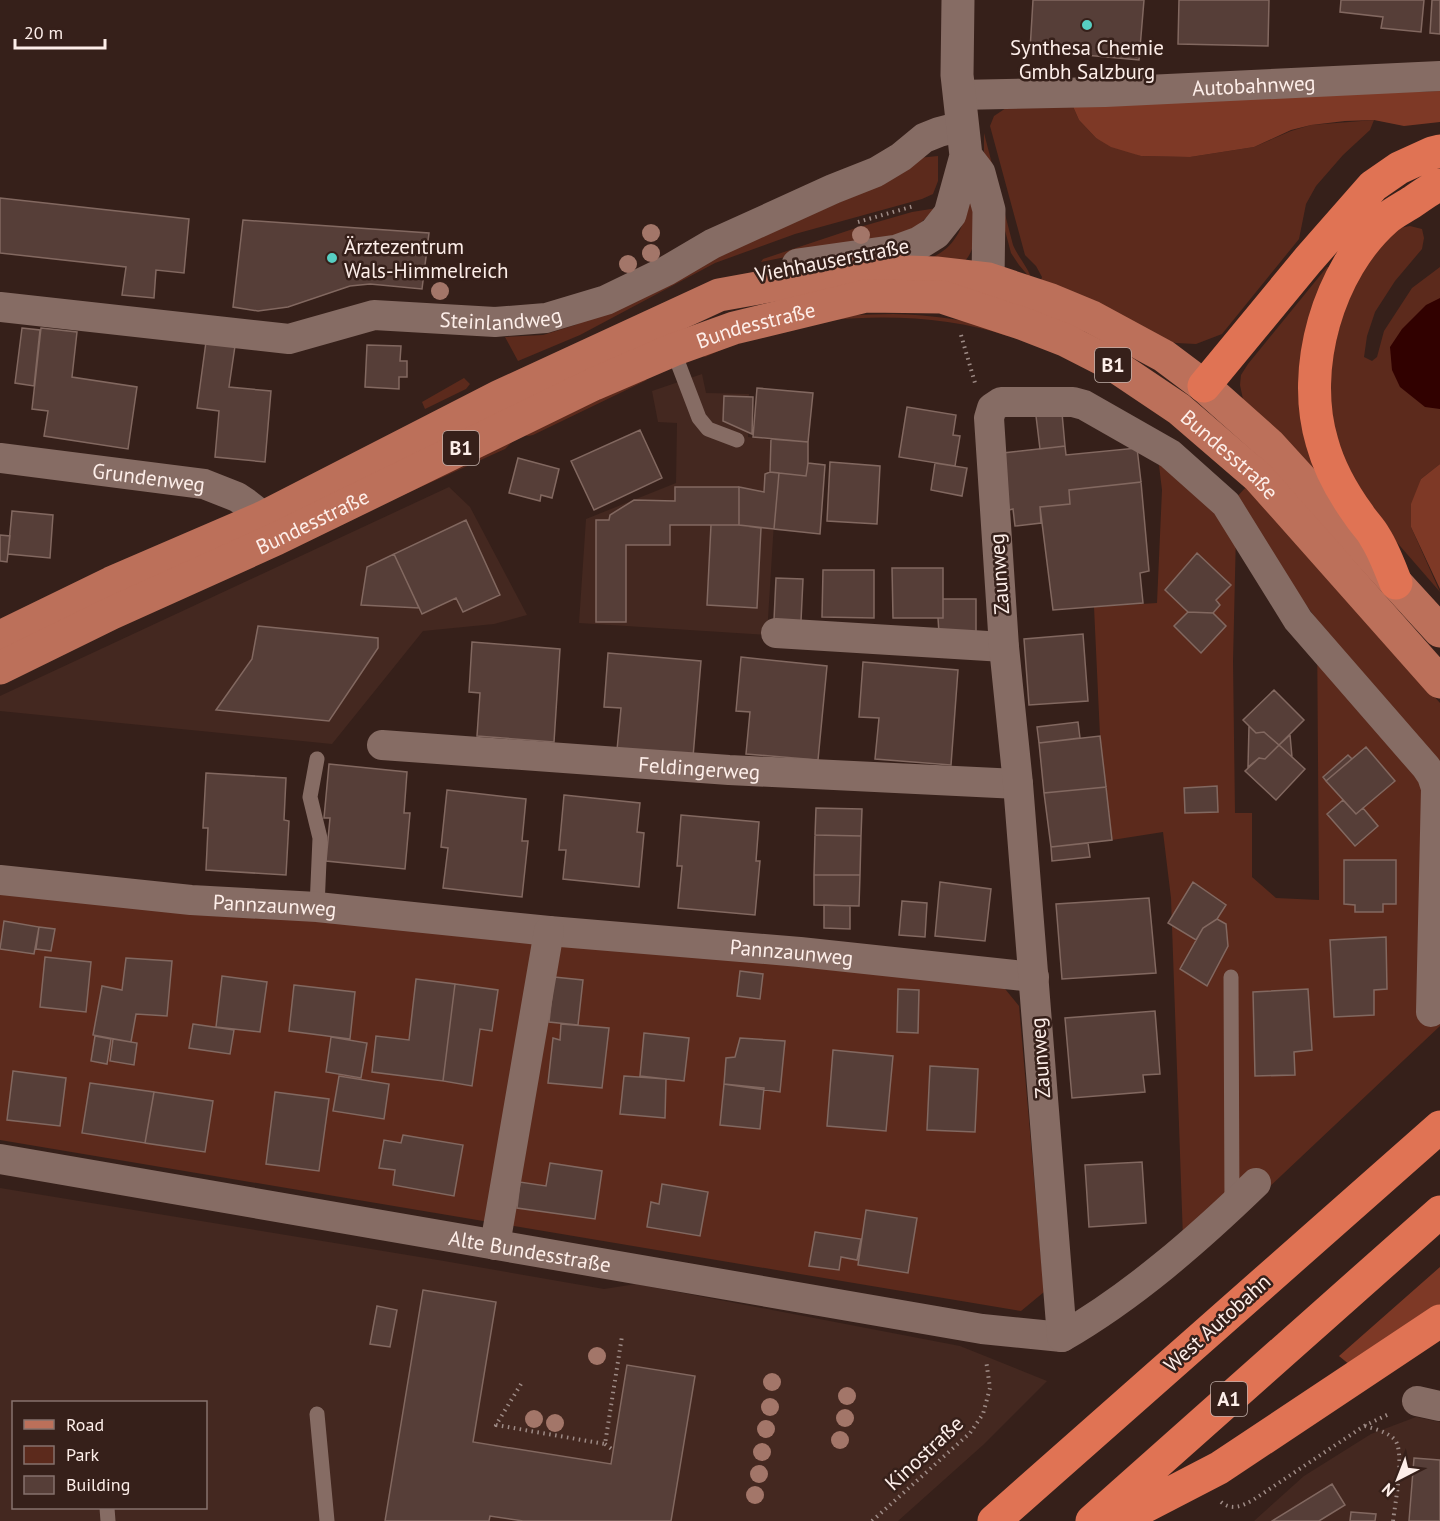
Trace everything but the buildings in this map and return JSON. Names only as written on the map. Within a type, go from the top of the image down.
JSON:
[{"type":"highway","points":[[1204,386],[1308,260],[1373,186],[1399,168],[1440,151]]},
{"type":"highway","points":[[1396,583],[1375,536],[1335,476],[1322,442],[1314,406],[1316,368],[1321,331],[1330,302],[1344,274],[1363,245],[1386,219],[1440,185]]},
{"type":"highway","name":"West Autobahn","points":[[994,1521],[1440,1127]]},
{"type":"highway","name":"A1","points":[[1092,1521],[1440,1212]]},
{"type":"highway","points":[[1117,1521],[1219,1468],[1440,1321]]},
{"type":"main road","name":"Bundesstraße","points":[[0,668],[112,613],[270,528],[500,396],[719,295],[824,276],[879,271],[936,273],[988,279],[1051,300],[1092,317],[1164,356],[1204,386],[1269,444],[1440,631]]},
{"type":"main road","name":"Bundesstraße","points":[[0,637],[111,583],[270,528],[673,350],[734,328],[866,296],[942,297],[1065,340],[1112,363],[1179,409],[1258,477],[1440,682]]},
{"type":"main road","points":[[1204,386],[1205,401],[1210,412],[1233,431],[1258,477]]},
{"type":"street","name":"Viehhauserstraße","points":[[719,295],[742,279],[802,264],[897,251],[919,243],[935,233],[950,214],[962,126],[958,0]]},
{"type":"street","name":"Autobahnweg","points":[[962,126],[1104,92],[1440,76]]},
{"type":"street","points":[[942,297],[967,290],[988,279],[989,210],[980,173],[962,126]]},
{"type":"street","name":"Steinlandweg","points":[[0,307],[290,339],[374,315],[495,322],[546,318],[606,300],[666,271],[712,244],[876,172],[902,157],[924,138],[962,126]]},
{"type":"street","name":"Zaunweg","points":[[1062,1337],[1018,784],[1004,647],[989,418],[992,408],[1001,402],[1073,402],[1084,405],[1170,454],[1226,504],[1298,621],[1412,750],[1432,776],[1436,788],[1431,1012]]},
{"type":"street","name":"Grundenweg","points":[[0,458],[204,484],[237,497],[270,528]]},
{"type":"street","points":[[776,633],[1004,647]]},
{"type":"street","name":"Feldingerweg","points":[[382,745],[729,771],[1018,784]]},
{"type":"street","name":"Pannzaunweg","points":[[0,880],[191,900],[317,907],[549,931],[800,952],[1034,977]]},
{"type":"street","points":[[495,1245],[549,931]]},
{"type":"street","name":"Alte Bundesstraße","points":[[0,1159],[982,1329],[1062,1337]]},
{"type":"street","points":[[1062,1337],[1092,1320],[1177,1254],[1256,1183]]},
{"type":"lane","points":[[673,350],[703,425],[737,440]]},
{"type":"lane","points":[[316,759],[310,797],[320,838],[317,907]]},
{"type":"lane","points":[[1231,977],[1232,1206]]},
{"type":"lane","points":[[317,1414],[327,1521]]},
{"type":"path","name":"Kinostraße","points":[[872,1521],[970,1433],[983,1414],[990,1388],[982,1329]]},
{"type":"path","points":[[604,1444],[622,1336]]},
{"type":"path","points":[[521,1384],[496,1425],[604,1444],[613,1450]]},
{"type":"path","points":[[1213,1497],[1225,1505],[1236,1508],[1254,1500],[1364,1426],[1428,1404]]},
{"type":"path","points":[[1364,1426],[1382,1431],[1393,1438],[1398,1445],[1399,1464],[1393,1521]]},
{"type":"shaded area","points":[[1440,91],[1440,122],[1404,126],[1374,120],[1311,125],[1291,130],[1254,147],[1190,157],[1141,156],[1111,147],[1096,138],[1079,120],[1071,102]]},
{"type":"shaded area","points":[[1440,298],[1440,409],[1425,407],[1400,387],[1392,370],[1390,347],[1402,329],[1426,305]]},
{"type":"shaded area","points":[[702,374],[706,393],[749,394],[748,437],[779,441],[767,635],[579,623],[586,519],[676,483],[677,423],[658,422],[652,391]]},
{"type":"shaded area","points":[[1440,464],[1440,589],[1411,527],[1411,504],[1421,479]]},
{"type":"shaded area","points":[[449,487],[470,507],[527,615],[494,624],[423,631],[332,744],[0,711],[0,696]]},
{"type":"shaded area","points":[[0,1188],[604,1289],[636,1284],[960,1346],[1047,1381],[983,1445],[898,1521],[0,1521]]},
{"type":"shaded area","points":[[1440,1267],[1440,1306],[1350,1365],[1339,1356]]},
{"type":"shaded area","points":[[1416,1417],[1440,1422],[1440,1521],[1254,1521],[1304,1476],[1371,1434]]},
{"type":"green space","points":[[1071,102],[1079,120],[1096,138],[1141,156],[1190,157],[1254,147],[1311,125],[1374,120],[1370,130],[1343,155],[1316,186],[1306,204],[1299,239],[1222,334],[1196,344],[1176,343],[1161,339],[1040,284],[1042,277],[1036,266],[1025,255],[990,126],[994,116],[1009,106]]},
{"type":"green space","points":[[984,133],[1013,245],[1031,279],[1011,253],[984,152]]},
{"type":"green space","points":[[938,156],[938,181],[933,194],[922,199],[795,234],[715,263],[580,335],[518,361],[505,337],[543,335],[575,325],[745,243],[884,183],[918,158]]},
{"type":"green space","points":[[970,202],[973,203],[974,236],[971,252],[967,258],[961,264],[933,257],[948,247],[958,234]]},
{"type":"green space","points":[[937,208],[906,233],[761,262],[763,259],[853,229],[912,212]]},
{"type":"green space","points":[[1410,226],[1422,229],[1424,238],[1422,249],[1395,281],[1375,312],[1367,336],[1364,357],[1372,361],[1377,357],[1384,331],[1412,288],[1440,267],[1440,464],[1421,479],[1411,527],[1440,592],[1367,508],[1339,456],[1326,378],[1351,284],[1395,229]]},
{"type":"green space","points":[[1327,267],[1332,268],[1316,473],[1244,404],[1240,385],[1241,375],[1248,364]]},
{"type":"green space","points":[[893,314],[965,321],[994,327],[1012,334],[1007,336],[981,328],[925,319],[865,318],[781,328],[705,357],[702,355],[704,350],[710,346],[728,340],[806,321],[852,315]]},
{"type":"green space","points":[[464,378],[470,384],[466,389],[425,409],[422,402]]},
{"type":"green space","points":[[642,379],[647,380],[533,435],[525,435]]},
{"type":"green space","points":[[513,441],[505,449],[372,509]]},
{"type":"green space","points":[[1158,457],[1236,533],[1233,661],[1235,813],[1252,813],[1252,877],[1276,898],[1319,900],[1317,620],[1232,502],[1248,485],[1440,703],[1440,1026],[1264,1192],[1183,1239],[1171,898],[1163,832],[1112,840],[1100,736],[1094,607],[1157,603],[1162,490]]},
{"type":"green space","points":[[0,891],[1001,984],[1019,1006],[1044,1292],[1021,1311],[0,1140]]},
{"type":"place","name":"Synthesa Chemie Gmbh Salzburg","points":[[1087,25]]},
{"type":"place","name":"Ärztezentrum Wals-Himmelreich","points":[[332,258]]}]
